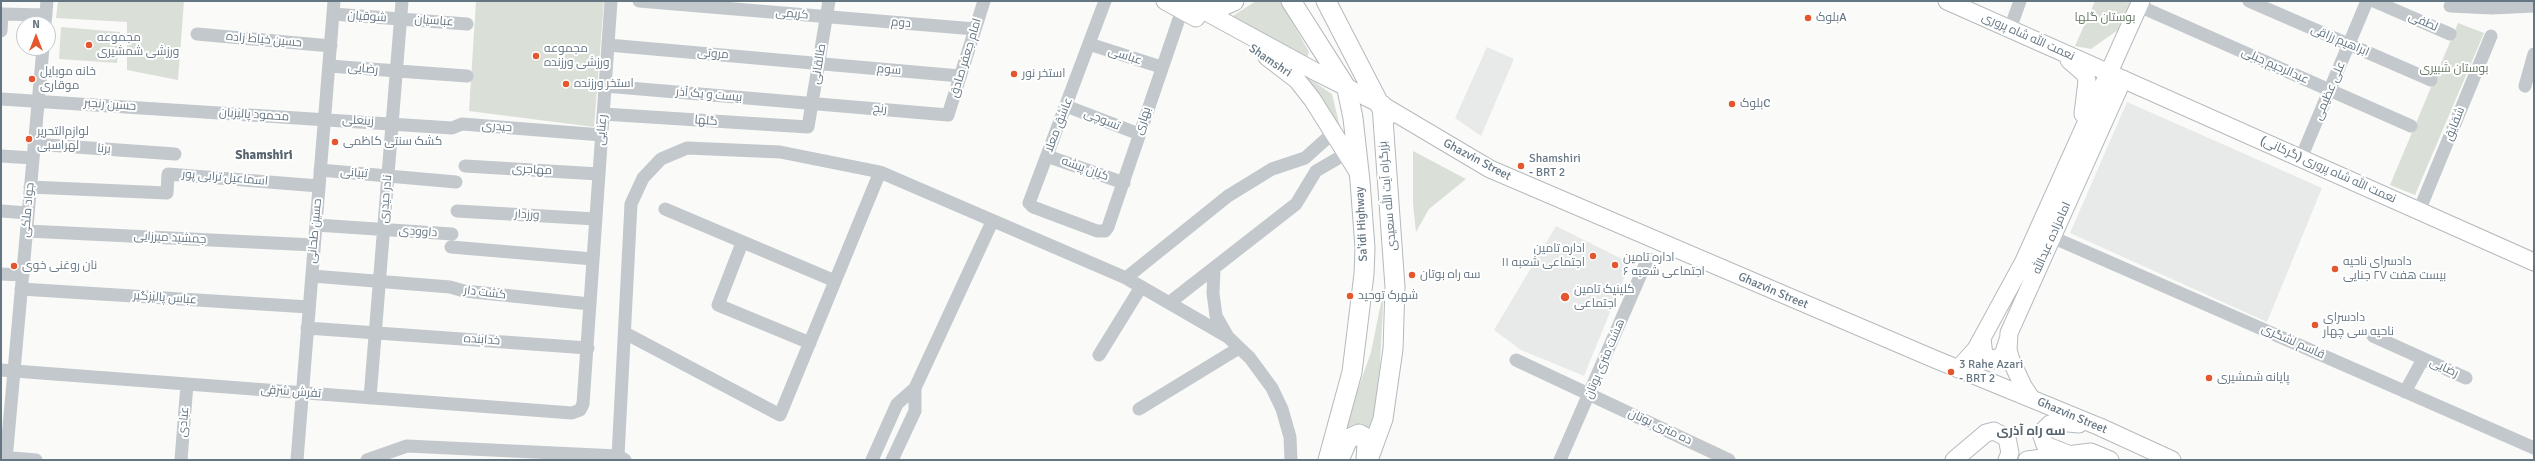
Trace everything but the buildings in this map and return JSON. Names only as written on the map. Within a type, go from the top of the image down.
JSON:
[{"type":"highway","points":[[1190,7],[1220,7],[1234,1]]},
{"type":"highway","name":"Sa'idi Highway","points":[[1291,1],[1347,89],[1353,118],[1365,248],[1364,274],[1352,372],[1328,460]]},
{"type":"highway","points":[[1326,1],[1382,105]]},
{"type":"highway","name":"بزرگراه آیت الله سعیدی","points":[[1367,460],[1383,419],[1393,348],[1395,288],[1382,105]]},
{"type":"highway","points":[[1339,460],[1348,439],[1359,434],[1364,437],[1367,443],[1367,460]]},
{"type":"main road","name":"Shamshri","points":[[1165,1],[1190,7],[1347,89],[1382,105]]},
{"type":"main road","name":"نعمت الله شاه پروری","points":[[1947,1],[2116,76]]},
{"type":"main road","points":[[2116,76],[2121,47],[2140,4]]},
{"type":"main road","name":"Shamshri","points":[[1190,7],[1286,70],[1312,99],[1347,153],[1359,175]]},
{"type":"main road","points":[[2079,59],[2104,56],[2121,47]]},
{"type":"main road","points":[[2061,51],[2085,74],[2087,81],[2086,98],[2078,140]]},
{"type":"main road","name":"نعمت الله شاه پروری (گرکانی)","points":[[2116,76],[2534,262]]},
{"type":"main road","name":"امامزاده عبدالله","points":[[1958,369],[1982,339],[2024,261],[2078,140],[2116,76]]},
{"type":"main road","name":"امامزاده عبدالله","points":[[2031,398],[2014,369],[2008,340],[2012,326],[2052,237],[2116,76]]},
{"type":"main road","name":"Ghazvin Street","points":[[1382,105],[1490,169],[1958,369],[2100,427],[2172,460]]},
{"type":"main road","points":[[1982,339],[1984,354],[1993,360],[2003,355],[2008,340]]},
{"type":"main road","points":[[2068,454],[2045,445],[2041,433],[2044,428],[2058,422],[2100,427]]},
{"type":"main road","points":[[1958,457],[1986,433],[1994,431],[2007,438],[2010,454],[2007,460]]},
{"type":"main road","points":[[2027,460],[2091,452],[2110,460]]},
{"type":"street","points":[[45,16],[47,1]]},
{"type":"street","name":"نادر حیدری","points":[[370,398],[402,1]]},
{"type":"street","name":"رعنایی","points":[[580,410],[583,404],[588,348],[611,1]]},
{"type":"street","name":"کریمی","points":[[639,1],[826,16]]},
{"type":"street","name":"طالقانی","points":[[808,127],[829,1]]},
{"type":"street","name":"امام جعفر صادق","points":[[948,115],[984,1]]},
{"type":"street","name":"عاشق معلا","points":[[1105,1],[1030,203],[1032,207],[1097,231],[1105,231]]},
{"type":"street","points":[[2010,28],[2020,1]]},
{"type":"street","name":"ابراهیم رزاقی","points":[[2249,1],[2431,80]]},
{"type":"street","name":"علی عظیمی","points":[[2302,158],[2367,1]]},
{"type":"street","name":"لطفی","points":[[2374,1],[2450,34]]},
{"type":"street","name":"عبدالرحیم جبلی","points":[[2140,4],[2330,91],[2411,126]]},
{"type":"street","points":[[2450,6],[2492,8],[2534,6]]},
{"type":"street","name":"بهاری","points":[[1105,231],[1108,227],[1124,183],[1161,67],[1190,7]]},
{"type":"street","name":"شوقیان","points":[[334,8],[401,19]]},
{"type":"street","name":"حسین طحانی","points":[[296,460],[334,8]]},
{"type":"street","points":[[1,31],[1,14],[16,16]]},
{"type":"street","name":"دوم","points":[[826,16],[975,29]]},
{"type":"street","name":"عباسیان","points":[[401,19],[467,24]]},
{"type":"street","name":"حسین خیاط زاده","points":[[197,34],[331,46]]},
{"type":"street","name":"شقایق","points":[[2419,211],[2491,36]]},
{"type":"street","name":"عباسی","points":[[1090,44],[1161,67]]},
{"type":"street","name":"مروتی","points":[[608,45],[819,64]]},
{"type":"street","points":[[2525,86],[2534,54]]},
{"type":"street","name":"جواد ملکی","points":[[5,458],[8,370],[23,276],[42,56]]},
{"type":"street","name":"سوم","points":[[819,64],[960,76]]},
{"type":"street","name":"رضایی","points":[[329,66],[467,76]]},
{"type":"street","name":"بیست و یک آذر","points":[[605,86],[812,104]]},
{"type":"street","name":"حسین رنجبر","points":[[1,99],[183,110]]},
{"type":"street","name":"رنج","points":[[812,104],[948,115]]},
{"type":"street","name":"تسوچی","points":[[1066,106],[1139,134]]},
{"type":"street","name":"محمود پالیزبان","points":[[183,110],[324,119]]},
{"type":"street","name":"گلها","points":[[603,114],[808,127]]},
{"type":"street","name":"زینعلی","points":[[324,119],[392,123]]},
{"type":"street","name":"حیدری","points":[[392,123],[452,128],[462,124],[602,135]]},
{"type":"street","points":[[1126,278],[1228,196],[1272,169],[1305,158],[1334,132]]},
{"type":"street","name":"برنا","points":[[34,144],[175,154]]},
{"type":"street","points":[[367,460],[407,446],[622,458],[625,333],[631,204],[643,178],[661,159],[687,148],[780,152],[880,172],[992,222],[1126,278],[1228,337],[1250,358],[1272,388],[1282,409],[1290,436],[1291,460]]},
{"type":"street","points":[[1169,303],[1296,204],[1316,171],[1347,153]]},
{"type":"street","points":[[1,156],[33,158]]},
{"type":"street","name":"کیان پیشه","points":[[1047,156],[1124,183]]},
{"type":"street","name":"مهاجری","points":[[465,166],[599,174]]},
{"type":"street","name":"تبیانی","points":[[320,170],[456,182]]},
{"type":"street","points":[[625,333],[780,415],[880,172]]},
{"type":"street","name":"اسماعیل ترابی پور","points":[[30,187],[167,193],[168,174],[319,186]]},
{"type":"street","points":[[664,209],[835,281]]},
{"type":"street","points":[[1,211],[28,212]]},
{"type":"street","name":"ورزدار","points":[[457,211],[596,219]]},
{"type":"street","points":[[872,460],[897,404],[915,388],[992,222]]},
{"type":"street","name":"داوودی","points":[[316,224],[384,229],[451,241],[593,259]]},
{"type":"street","name":"جمشید میرزایی","points":[[26,231],[314,246]]},
{"type":"street","name":"قاسم لشگری","points":[[2052,237],[2534,448]]},
{"type":"street","points":[[742,243],[718,305],[810,343]]},
{"type":"street","name":"هشت متری بوتان","points":[[1560,460],[1648,258]]},
{"type":"street","points":[[1214,268],[1213,293],[1216,316],[1228,337]]},
{"type":"street","points":[[1,274],[23,276]]},
{"type":"street","name":"کشت دار","points":[[312,276],[380,280],[590,304]]},
{"type":"street","points":[[1099,355],[1141,287]]},
{"type":"street","name":"عباس پالیزگیر","points":[[21,289],[309,307]]},
{"type":"street","name":"خدابنده","points":[[307,328],[588,348]]},
{"type":"street","name":"رضایی","points":[[2373,336],[2466,378]]},
{"type":"street","points":[[1139,409],[1239,348]]},
{"type":"street","name":"رضایی","points":[[2406,392],[2423,359]]},
{"type":"street","name":"ده متری بوتان","points":[[1516,360],[1730,460]]},
{"type":"street","name":"تفرش شرقی","points":[[8,370],[572,413],[580,410]]},
{"type":"street","name":"عبادی","points":[[181,460],[187,384]]},
{"type":"street","points":[[892,460],[915,411],[915,388]]},
{"type":"street","points":[[5,458],[36,460]]},
{"type":"shaded area","points":[[1487,47],[1514,59],[1481,136],[1455,118]]},
{"type":"shaded area","points":[[2127,102],[2322,188],[2267,322],[2070,233]]},
{"type":"shaded area","name":"کلینیک تامین اجتماعی","points":[[1556,226],[1630,263],[1584,376],[1521,350],[1494,330]]},
{"type":"green space","points":[[58,1],[184,1],[178,80],[127,70],[127,22],[56,18]]},
{"type":"green space","name":"مجموعه ورزشی ورزنده","points":[[476,1],[604,1],[594,127],[469,111]]},
{"type":"green space","points":[[1256,1],[1280,1],[1309,52],[1307,58],[1231,17]]},
{"type":"green space","name":"بوستان گلها","points":[[2095,1],[2131,1],[2118,30],[2091,49],[2075,46]]},
{"type":"green space","name":"بوستان شبیری","points":[[2458,23],[2484,33],[2415,195],[2390,185]]},
{"type":"green space","name":"مجموعه ورزشی شمشیری","points":[[61,27],[120,32],[117,63],[59,59]]},
{"type":"green space","points":[[1283,61],[1332,94],[1341,131]]},
{"type":"green space","points":[[1413,151],[1466,179],[1429,209],[1416,232],[1413,204]]},
{"type":"green space","points":[[1384,288],[1378,401],[1371,437],[1368,428],[1362,424],[1355,424],[1343,432],[1371,352]]},
{"type":"place","name":"بلوکA","points":[[1808,18]]},
{"type":"place","name":"مجموعه ورزشی شمشیری","points":[[89,45]]},
{"type":"place","name":"مجموعه ورزشی ورزنده","points":[[536,56]]},
{"type":"place","name":"استخر نور","points":[[1014,74]]},
{"type":"place","name":"خانه موبایل موقاری","points":[[32,79]]},
{"type":"place","name":"استخر ورزنده","points":[[566,84]]},
{"type":"place","name":"بلوکC","points":[[1732,104]]},
{"type":"place","name":"لوازم‌التحریر لهراسبی","points":[[29,139]]},
{"type":"place","name":"کشک سنتی کاظمی","points":[[335,142]]},
{"type":"place","name":"Shamshiri - BRT 2","points":[[1521,166]]},
{"type":"place","name":"اداره تامین اجتماعی شعبه ۱۱","points":[[1593,256]]},
{"type":"place","name":"اداره تامین اجتماعی شعبه ۶","points":[[1615,265]]},
{"type":"place","name":"نان روغنی خوی","points":[[14,266]]},
{"type":"place","name":"دادسرای ناحیه بیست هفت ۲۷ جنایی","points":[[2335,269]]},
{"type":"place","name":"سه راه بوتان","points":[[1412,275]]},
{"type":"place","name":"شهرک توحید","points":[[1350,296]]},
{"type":"place","name":"کلینیک تامین اجتماعی","points":[[1565,297]]},
{"type":"place","name":"دادسرای ناحیه سی چهار","points":[[2315,325]]},
{"type":"place","name":"3 Rahe Azari - BRT 2","points":[[1951,372]]},
{"type":"place","name":"پایانه شمشیری","points":[[2209,378]]},
{"type":"district","name":"Shamshiri","points":[[264,156]]},
{"type":"district","name":"سه راه آذری","points":[[2031,432]]}]
